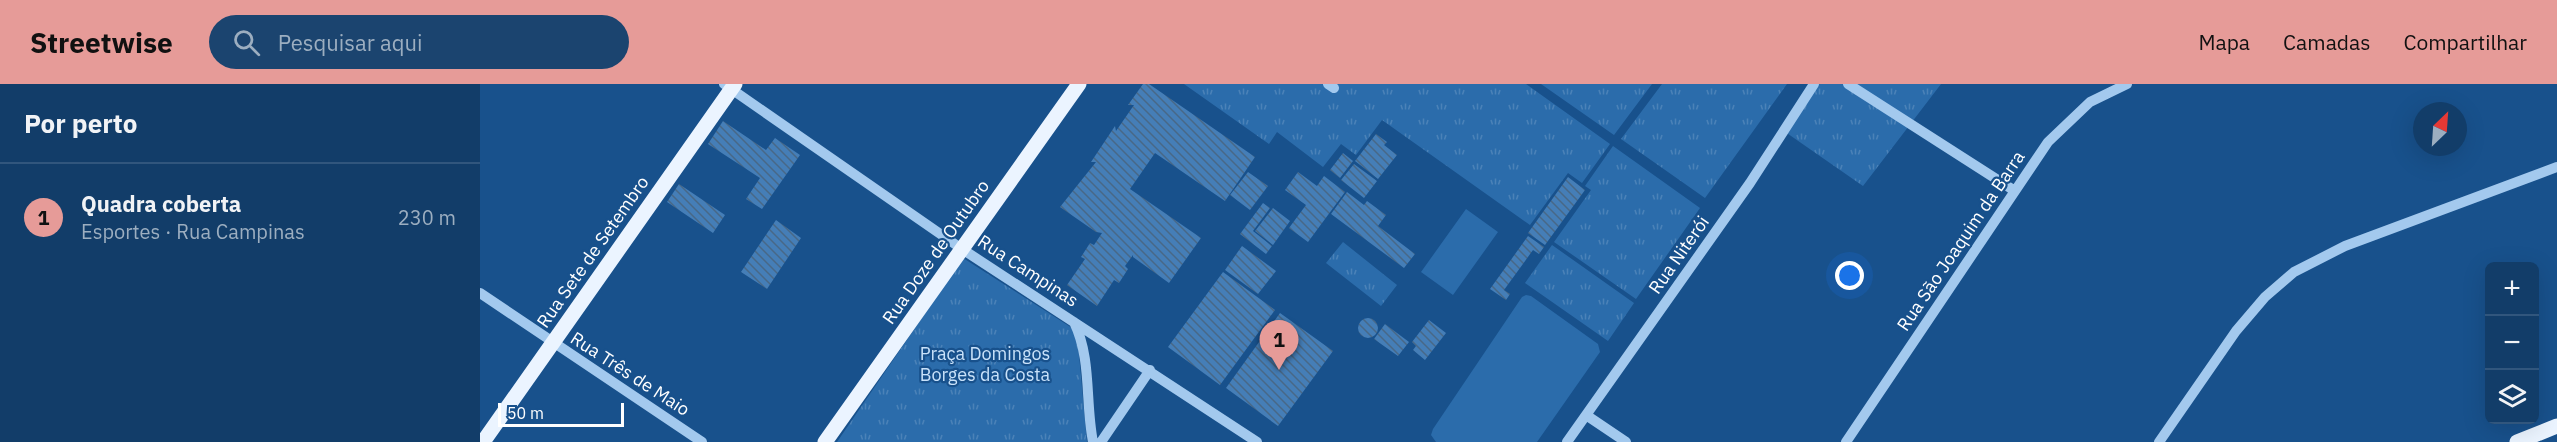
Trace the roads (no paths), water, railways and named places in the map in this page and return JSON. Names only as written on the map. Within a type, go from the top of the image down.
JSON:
[{"type":"main road","name":"Rua Doze de Outubro","points":[[825,442],[1079,84]]},
{"type":"main road","name":"Rua Sete de Setembro","points":[[483,442],[730,86]]},
{"type":"main road","points":[[2517,442],[2557,426]]},
{"type":"street","name":"Rua Niterói","points":[[1567,442],[1750,183],[1814,84]]},
{"type":"street","points":[[1848,84],[2015,191]]},
{"type":"street","name":"Rua São Joaquim da Barra","points":[[1846,442],[2048,142],[2090,102],[2127,84]]},
{"type":"street","name":"Rua Campinas","points":[[730,86],[962,249],[1257,442]]},
{"type":"street","points":[[2159,442],[2236,331],[2265,297],[2294,272],[2345,246],[2557,167]]},
{"type":"street","name":"Rua Três de Maio","points":[[480,293],[702,442]]},
{"type":"street","points":[[1074,321],[1082,341],[1093,442]]},
{"type":"street","points":[[1101,442],[1150,370]]},
{"type":"street","points":[[1586,415],[1626,442]]},
{"type":"place","name":"Quadra coberta","points":[[1279,370]]},
{"type":"park label","name":"Praça Domingos Borges da Costa","points":[[985,364]]}]
